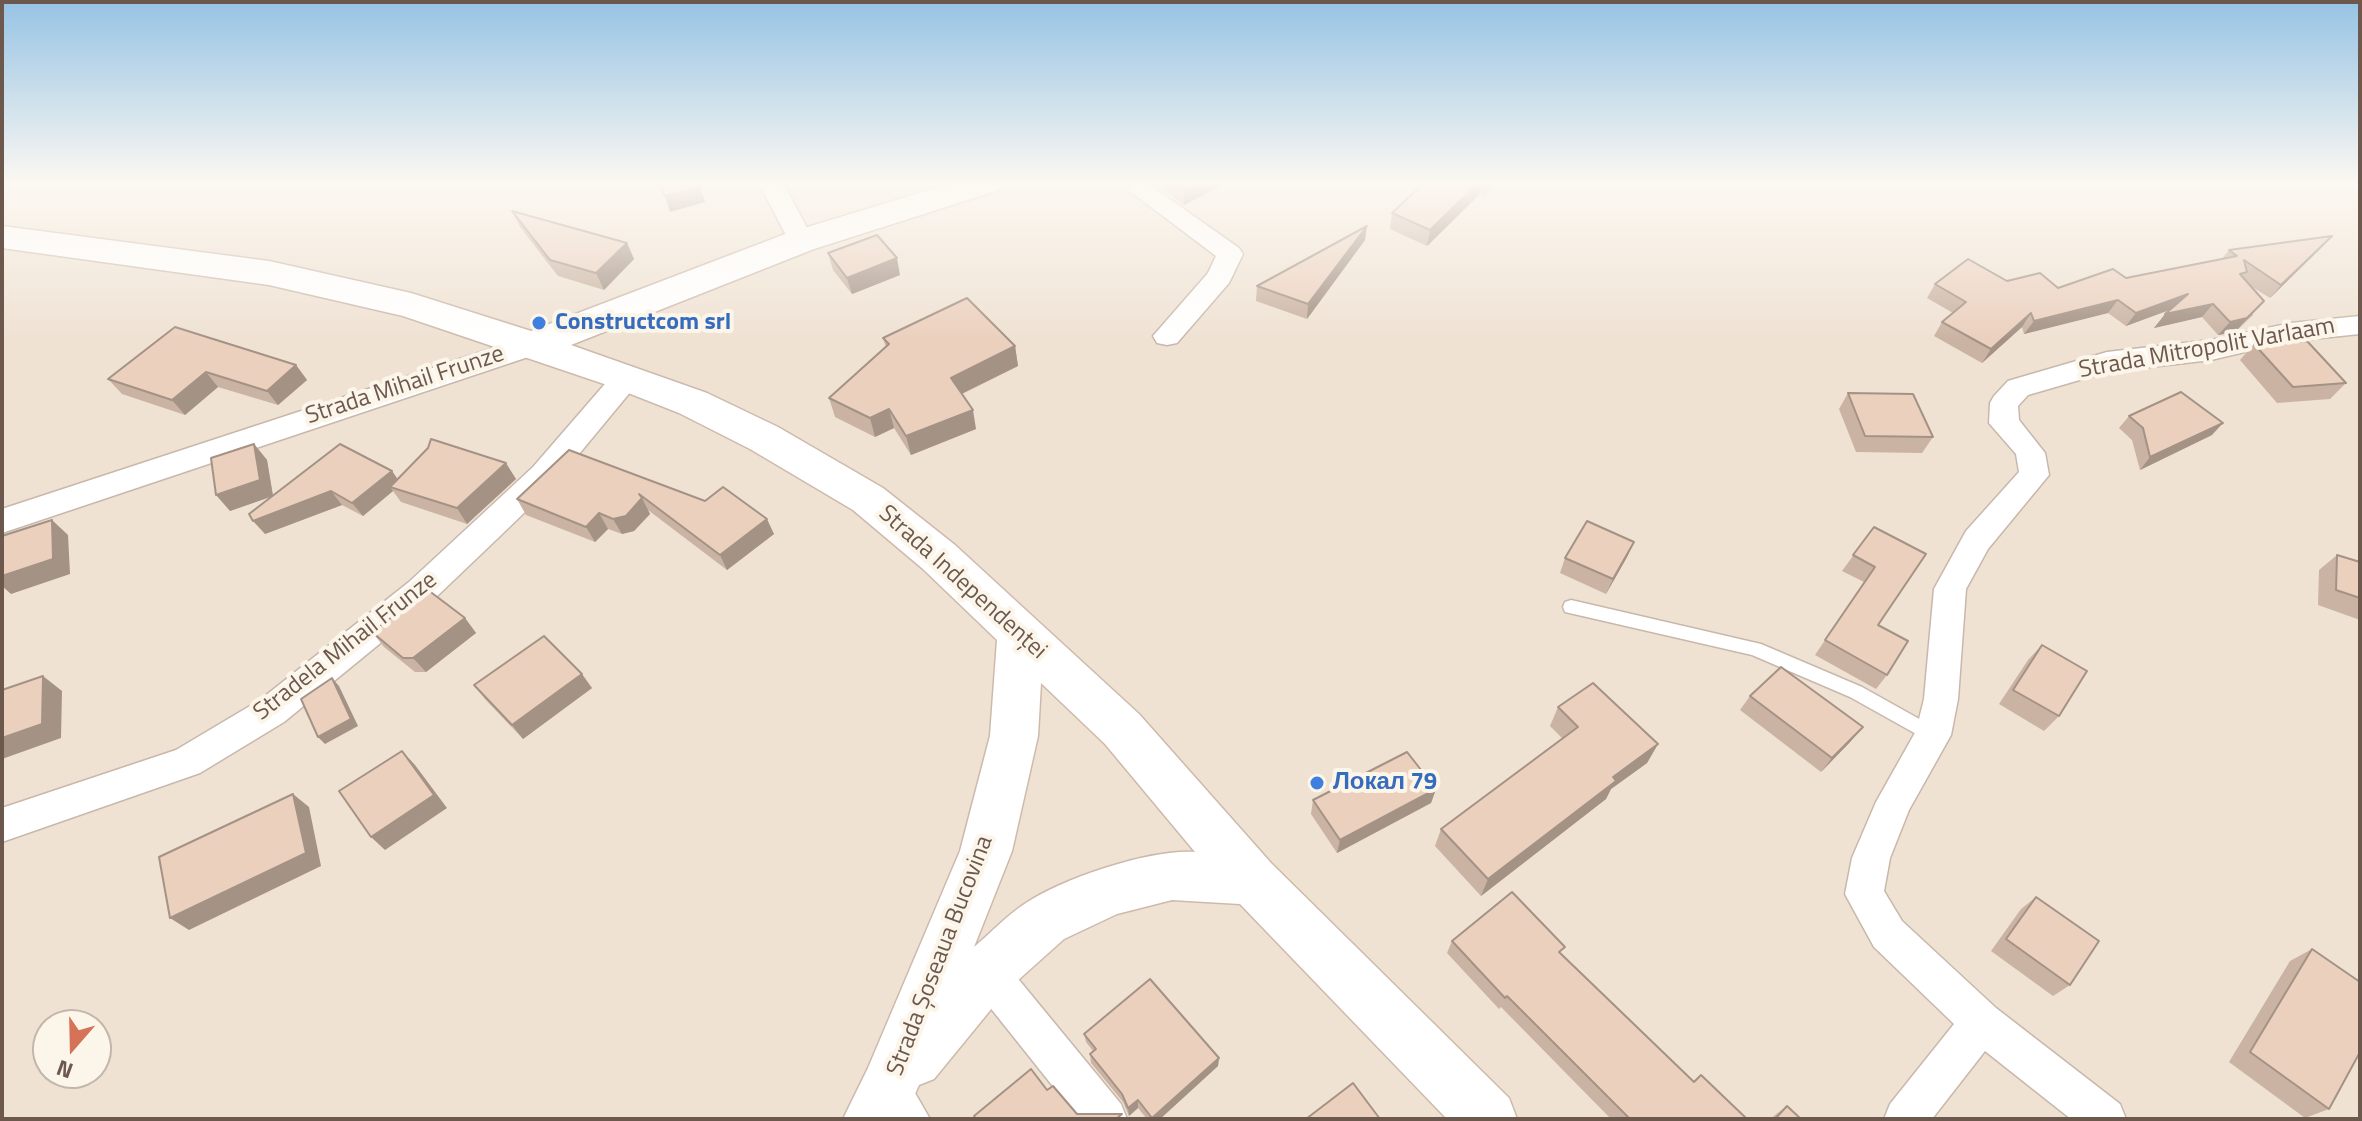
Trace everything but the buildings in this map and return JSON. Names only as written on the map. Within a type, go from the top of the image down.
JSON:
[{"type":"main road","name":"Strada Mihail Frunze","points":[[533,345],[819,235]]},
{"type":"main road","name":"Strada Independenței","points":[[2,237],[269,273],[411,305],[627,377],[693,403],[764,438],[868,499],[939,557],[1122,729],[1252,880],[1488,1119]]},
{"type":"main road","name":"Strada Șoseaua Bucovina","points":[[890,1109],[986,851],[1014,736],[1021,634]]},
{"type":"main road","name":"Strada Șoseaua Bucovina","points":[[890,1109],[987,972],[1045,921],[1110,891],[1172,875],[1252,880]]},
{"type":"street","points":[[798,235],[801,241]]},
{"type":"street","points":[[1167,336],[1220,277],[1230,254],[1204,235]]},
{"type":"street","name":"Strada Mitropolit Varlaam","points":[[2105,1119],[1982,1022],[1888,934],[1864,894],[1871,858],[1894,802],[1933,735],[1941,699],[1950,589],[1977,540],[2034,475],[2035,463],[2028,447],[2004,423],[2004,403],[2018,388],[2107,362],[2211,350],[2291,332],[2360,325]]},
{"type":"street","name":"Strada Mihail Frunze","points":[[2,521],[533,345]]},
{"type":"street","name":"Stradela Mihail Frunze","points":[[2,825],[187,762],[272,711],[421,591],[544,475],[627,377]]},
{"type":"street","points":[[987,972],[1106,1119]]},
{"type":"street","points":[[1905,1119],[1982,1022]]},
{"type":"lane","points":[[1571,607],[1755,649],[1856,692],[1933,735]]},
{"type":"shaded area","points":[[2,235],[2360,235],[2360,1119],[2,1119]]},
{"type":"place","name":"Constructcom srl","points":[[539,323]]},
{"type":"place","name":"Локал 79","points":[[1317,783]]}]
